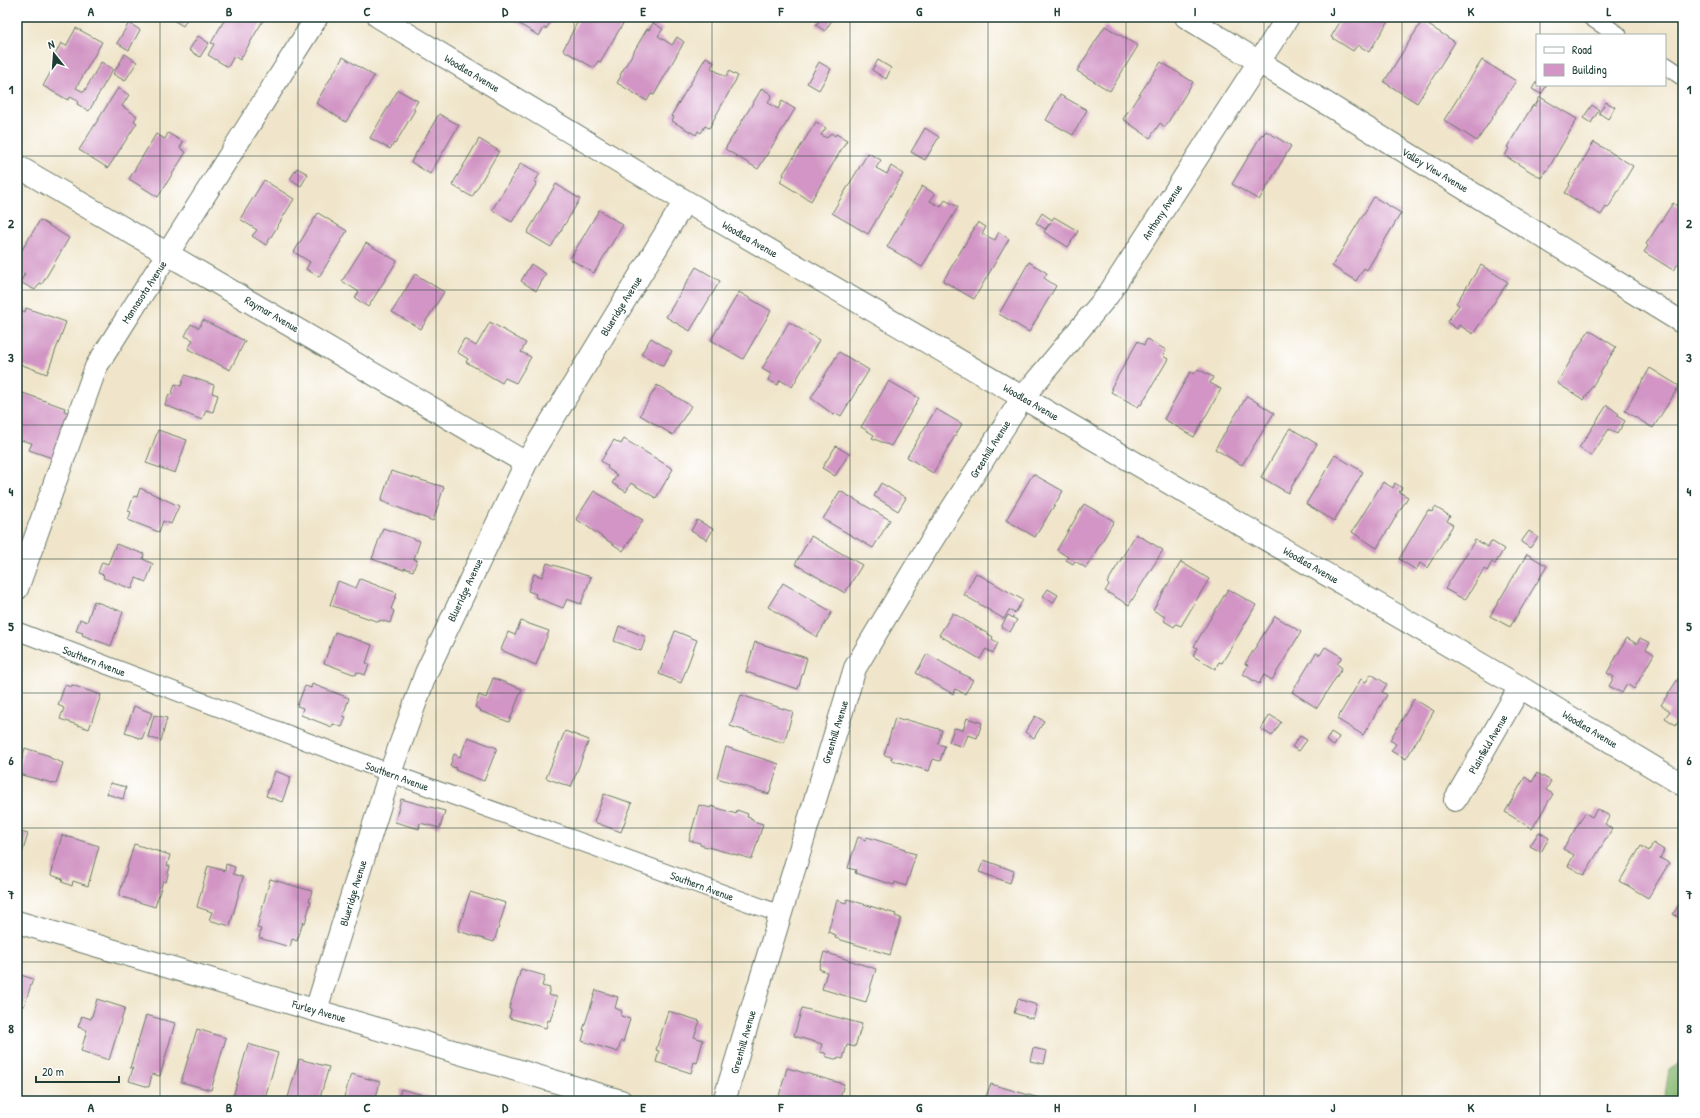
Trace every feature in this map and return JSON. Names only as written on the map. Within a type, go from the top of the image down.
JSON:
[{"type":"street","name":"Mannasota Avenue","points":[[17,589],[96,367],[317,17]]},
{"type":"street","name":"Woodlea Avenue","points":[[379,17],[685,201],[1520,687],[1683,785]]},
{"type":"street","name":"Valley View Avenue","points":[[1186,17],[1683,323]]},
{"type":"street","name":"Anthony Avenue","points":[[1023,397],[1108,295],[1288,17]]},
{"type":"street","name":"Raymar Avenue","points":[[17,166],[169,253],[526,463]]},
{"type":"street","name":"Blueridge Avenue","points":[[316,1010],[390,773],[426,673],[526,463],[685,201]]},
{"type":"street","name":"Greenhill Avenue","points":[[724,1101],[855,668],[927,548],[1023,397]]},
{"type":"street","name":"Plainfield Avenue","points":[[1455,800],[1520,687]]},
{"type":"street","name":"Furley Avenue","points":[[17,922],[621,1101]]},
{"type":"lane","points":[[1591,17],[1616,34]]},
{"type":"lane","points":[[1666,66],[1683,77]]},
{"type":"lane","name":"Southern Avenue","points":[[17,631],[390,773],[780,914]]},
{"type":"green space","points":[[1683,1061],[1683,1101],[1664,1101],[1669,1070]]},
{"type":"building","points":[[168,17],[188,17],[183,26]]},
{"type":"building","points":[[226,17],[265,17],[240,60],[234,56],[228,67],[208,55],[214,44],[211,43]]},
{"type":"building","points":[[508,17],[554,17],[539,36]]},
{"type":"building","points":[[580,17],[627,17],[600,62],[598,61],[594,68],[563,50]]},
{"type":"building","points":[[821,17],[834,17],[825,31],[816,25]]},
{"type":"building","points":[[1343,17],[1391,17],[1369,52],[1358,45],[1353,51],[1331,37]]},
{"type":"building","points":[[1422,21],[1455,42],[1417,103],[1384,82]]},
{"type":"building","points":[[129,23],[140,30],[129,50],[117,43]]},
{"type":"building","points":[[653,23],[663,29],[658,36],[672,45],[677,37],[684,42],[654,95],[651,94],[647,101],[617,83],[621,76],[620,75],[647,29],[649,30]]},
{"type":"building","points":[[1105,26],[1138,46],[1110,91],[1077,71]]},
{"type":"building","points":[[76,28],[102,42],[76,88],[84,92],[101,62],[113,69],[89,111],[77,104],[78,101],[70,97],[68,100],[43,86],[59,57],[55,55],[61,43],[66,46]]},
{"type":"building","points":[[198,36],[209,43],[200,57],[189,50]]},
{"type":"building","points":[[125,54],[137,62],[125,81],[113,74]]},
{"type":"building","points":[[343,57],[374,76],[346,122],[316,103]]},
{"type":"building","points":[[706,57],[714,62],[711,68],[726,77],[729,71],[738,76],[709,128],[705,126],[701,133],[698,131],[696,135],[672,121],[674,117],[671,116]]},
{"type":"building","points":[[878,60],[891,68],[886,79],[872,70]]},
{"type":"building","points":[[1482,60],[1516,81],[1477,141],[1444,120]]},
{"type":"building","points":[[819,62],[831,69],[819,90],[807,83]]},
{"type":"building","points":[[1161,62],[1193,82],[1165,127],[1160,123],[1150,138],[1123,119]]},
{"type":"building","points":[[1536,83],[1536,86],[1546,86],[1541,94],[1532,89]]},
{"type":"building","points":[[118,88],[129,95],[122,106],[137,116],[134,121],[137,123],[108,168],[79,150]]},
{"type":"building","points":[[762,88],[772,95],[768,103],[778,109],[782,101],[795,109],[758,169],[725,149]]},
{"type":"building","points":[[398,90],[418,101],[413,109],[415,110],[395,144],[394,143],[390,149],[370,138]]},
{"type":"building","points":[[1060,95],[1087,110],[1073,135],[1046,120]]},
{"type":"building","points":[[1540,97],[1577,119],[1547,171],[1546,170],[1541,178],[1505,156],[1509,148],[1507,147],[1533,105],[1535,106]]},
{"type":"building","points":[[1606,102],[1615,107],[1608,119],[1599,113]]},
{"type":"building","points":[[1592,105],[1599,110],[1591,123],[1583,118]]},
{"type":"building","points":[[439,114],[459,125],[430,174],[411,162]]},
{"type":"building","points":[[816,122],[826,128],[821,135],[827,138],[831,133],[847,140],[811,201],[780,182],[784,175],[783,174]]},
{"type":"building","points":[[925,128],[939,137],[925,160],[911,152]]},
{"type":"building","points":[[1266,131],[1291,146],[1259,200],[1232,184],[1262,134],[1263,135]]},
{"type":"building","points":[[168,133],[183,142],[180,148],[186,152],[158,197],[129,179],[156,134],[165,139]]},
{"type":"building","points":[[479,139],[499,151],[472,197],[452,185]]},
{"type":"building","points":[[1594,142],[1633,166],[1608,208],[1606,207],[1601,215],[1565,193]]},
{"type":"building","points":[[868,153],[881,160],[876,168],[887,174],[891,166],[903,174],[868,234],[832,213]]},
{"type":"building","points":[[521,163],[540,174],[535,181],[537,183],[512,222],[492,210]]},
{"type":"building","points":[[297,168],[308,174],[301,186],[290,179]]},
{"type":"building","points":[[264,180],[294,199],[266,245],[252,236],[257,230],[240,219]]},
{"type":"building","points":[[556,184],[580,199],[551,247],[527,233]]},
{"type":"building","points":[[922,186],[935,194],[930,201],[941,207],[945,200],[958,207],[922,267],[887,247]]},
{"type":"building","points":[[1374,197],[1401,213],[1367,270],[1364,268],[1356,281],[1332,266]]},
{"type":"building","points":[[1673,203],[1683,210],[1683,259],[1673,270],[1644,252],[1648,246],[1646,244]]},
{"type":"building","points":[[599,210],[623,225],[594,273],[570,259]]},
{"type":"building","points":[[318,213],[347,231],[319,277],[306,269],[310,262],[294,252]]},
{"type":"building","points":[[1042,213],[1052,220],[1054,217],[1078,231],[1068,247],[1044,232],[1051,222],[1045,229],[1036,223]]},
{"type":"building","points":[[40,220],[69,238],[42,284],[40,283],[35,290],[20,282],[25,274],[17,269],[17,258]]},
{"type":"building","points":[[978,222],[986,227],[982,234],[995,240],[999,232],[1009,239],[974,299],[943,281]]},
{"type":"building","points":[[366,243],[397,261],[368,307],[355,298],[359,292],[342,281]]},
{"type":"building","points":[[1029,262],[1047,273],[1044,278],[1056,286],[1029,332],[999,314]]},
{"type":"building","points":[[531,264],[546,274],[536,291],[521,281]]},
{"type":"building","points":[[1481,265],[1508,282],[1473,334],[1459,325],[1457,329],[1447,322],[1459,305],[1456,303]]},
{"type":"building","points":[[696,267],[720,281],[690,331],[666,317]]},
{"type":"building","points":[[415,274],[444,292],[421,329],[392,312]]},
{"type":"building","points":[[739,292],[771,311],[743,359],[711,340]]},
{"type":"building","points":[[26,308],[66,322],[47,374],[17,363],[17,309],[25,312]]},
{"type":"building","points":[[203,320],[245,341],[230,370],[188,349],[193,340],[185,336],[191,324],[199,328]]},
{"type":"building","points":[[490,322],[526,343],[521,352],[531,357],[516,383],[505,378],[502,383],[466,362],[468,359],[457,352],[464,339],[476,346]]},
{"type":"building","points":[[789,322],[819,340],[792,387],[780,380],[778,385],[768,380],[771,374],[762,369]]},
{"type":"building","points":[[1589,330],[1616,347],[1584,400],[1557,383]]},
{"type":"building","points":[[651,338],[672,351],[663,366],[641,354]]},
{"type":"building","points":[[1147,339],[1166,350],[1163,356],[1168,359],[1141,405],[1140,404],[1138,407],[1111,392],[1113,389],[1111,388],[1138,341],[1144,345]]},
{"type":"building","points":[[839,352],[869,370],[841,416],[836,413],[834,415],[811,398]]},
{"type":"building","points":[[1650,368],[1679,386],[1653,428],[1625,411]]},
{"type":"building","points":[[1198,369],[1213,377],[1210,383],[1221,389],[1194,437],[1164,419],[1190,372],[1194,374]]},
{"type":"building","points":[[185,375],[214,385],[212,393],[218,395],[213,412],[206,410],[202,420],[165,405],[169,394],[171,396],[175,384],[181,386]]},
{"type":"building","points":[[889,381],[919,398],[891,446],[872,438],[874,435],[861,427]]},
{"type":"building","points":[[657,385],[691,406],[673,435],[640,415]]},
{"type":"building","points":[[23,393],[65,408],[64,411],[72,414],[55,459],[29,450],[32,443],[17,439],[17,395],[21,396]]},
{"type":"building","points":[[1247,396],[1274,413],[1242,465],[1215,449]]},
{"type":"building","points":[[1607,405],[1619,414],[1617,416],[1625,421],[1617,434],[1609,429],[1591,456],[1579,448]]},
{"type":"building","points":[[936,409],[962,424],[933,473],[907,457]]},
{"type":"building","points":[[1290,428],[1317,444],[1288,493],[1261,477]]},
{"type":"building","points":[[158,430],[187,440],[175,473],[146,463]]},
{"type":"building","points":[[624,439],[673,469],[656,498],[631,483],[626,492],[612,483],[617,475],[607,468],[608,466],[601,461],[614,440],[621,444]]},
{"type":"building","points":[[836,446],[849,454],[835,476],[822,468]]},
{"type":"building","points":[[1335,455],[1363,472],[1334,521],[1306,504]]},
{"type":"building","points":[[391,471],[444,487],[433,521],[381,501]]},
{"type":"building","points":[[1033,474],[1063,491],[1035,537],[1006,520]]},
{"type":"building","points":[[1383,482],[1393,488],[1395,483],[1402,488],[1399,492],[1408,497],[1377,548],[1352,532]]},
{"type":"building","points":[[881,483],[906,498],[898,511],[874,496]]},
{"type":"building","points":[[140,488],[179,506],[171,524],[163,521],[159,532],[128,520],[131,512],[128,511],[134,496],[137,497]]},
{"type":"building","points":[[594,491],[643,520],[623,551],[576,519]]},
{"type":"building","points":[[840,491],[890,520],[873,548],[823,519]]},
{"type":"building","points":[[1084,504],[1114,521],[1086,568],[1075,561],[1073,564],[1066,560],[1068,557],[1057,550]]},
{"type":"building","points":[[1435,507],[1450,516],[1447,521],[1453,525],[1427,568],[1420,563],[1416,570],[1399,559],[1428,510],[1432,512]]},
{"type":"building","points":[[697,520],[713,529],[707,540],[691,531]]},
{"type":"building","points":[[383,528],[420,541],[414,559],[417,560],[413,571],[404,568],[404,570],[372,559]]},
{"type":"building","points":[[1529,531],[1538,537],[1530,548],[1521,542]]},
{"type":"building","points":[[1136,534],[1163,550],[1129,605],[1105,591],[1109,585],[1107,583]]},
{"type":"building","points":[[811,536],[862,565],[845,593],[795,564]]},
{"type":"building","points":[[1475,540],[1488,547],[1491,541],[1504,549],[1495,564],[1492,562],[1487,571],[1484,569],[1465,600],[1445,589]]},
{"type":"building","points":[[116,544],[144,554],[143,559],[153,564],[146,582],[136,578],[132,589],[103,578],[104,575],[98,573],[102,562],[108,564]]},
{"type":"building","points":[[1527,554],[1547,566],[1510,627],[1490,616]]},
{"type":"building","points":[[1181,562],[1209,579],[1181,626],[1176,624],[1174,627],[1164,621],[1165,617],[1153,610]]},
{"type":"building","points":[[547,563],[591,577],[581,604],[567,599],[563,608],[535,597],[536,594],[528,591],[534,574],[542,577]]},
{"type":"building","points":[[976,573],[1023,600],[1015,613],[1009,610],[1004,619],[964,595]]},
{"type":"building","points":[[360,579],[397,593],[391,609],[394,611],[390,623],[380,620],[379,622],[330,605],[338,581],[356,588]]},
{"type":"building","points":[[783,583],[832,612],[817,637],[768,607]]},
{"type":"building","points":[[1048,589],[1058,595],[1053,603],[1043,596]]},
{"type":"building","points":[[1228,589],[1256,605],[1222,663],[1219,662],[1215,669],[1193,656],[1197,648],[1194,646]]},
{"type":"building","points":[[94,601],[123,612],[111,646],[82,635],[83,633],[76,631],[80,619],[87,622]]},
{"type":"building","points":[[953,613],[993,637],[992,639],[998,643],[993,653],[986,649],[980,659],[939,635]]},
{"type":"building","points":[[1008,615],[1017,620],[1010,632],[1001,627]]},
{"type":"building","points":[[1275,616],[1301,632],[1272,680],[1264,675],[1259,684],[1243,674],[1248,665],[1245,664]]},
{"type":"building","points":[[521,621],[549,631],[536,665],[501,650],[508,632],[515,635]]},
{"type":"building","points":[[619,626],[646,637],[641,651],[614,641]]},
{"type":"building","points":[[675,631],[697,640],[681,683],[659,674]]},
{"type":"building","points":[[335,632],[372,645],[366,663],[369,665],[365,675],[357,672],[356,675],[324,663]]},
{"type":"building","points":[[1627,638],[1637,644],[1640,638],[1650,643],[1646,649],[1654,654],[1634,689],[1627,684],[1622,693],[1609,686],[1614,677],[1607,673]]},
{"type":"building","points":[[755,642],[807,658],[798,689],[746,672]]},
{"type":"building","points":[[1325,647],[1342,657],[1337,664],[1342,668],[1317,708],[1292,692],[1316,653],[1320,655]]},
{"type":"building","points":[[927,654],[973,680],[965,694],[955,689],[953,694],[916,673]]},
{"type":"building","points":[[1683,671],[1683,719],[1681,717],[1676,725],[1665,718],[1670,711],[1661,705]]},
{"type":"building","points":[[1371,674],[1387,684],[1382,692],[1387,695],[1363,735],[1337,719],[1361,679],[1366,682]]},
{"type":"building","points":[[493,678],[522,689],[509,722],[480,711],[481,710],[475,707],[479,695],[486,698]]},
{"type":"building","points":[[312,684],[349,698],[343,716],[346,717],[342,727],[333,724],[332,727],[301,715],[303,708],[297,706],[305,686],[311,688]]},
{"type":"building","points":[[65,685],[71,687],[72,685],[101,695],[89,729],[60,719],[64,708],[58,705]]},
{"type":"building","points":[[741,695],[793,712],[784,743],[730,726]]},
{"type":"building","points":[[1414,699],[1434,711],[1406,759],[1391,751],[1396,744],[1390,740]]},
{"type":"building","points":[[134,706],[152,713],[142,739],[125,733]]},
{"type":"building","points":[[154,715],[167,718],[161,741],[148,737]]},
{"type":"building","points":[[1270,715],[1281,722],[1272,736],[1261,729]]},
{"type":"building","points":[[1035,716],[1044,721],[1034,738],[1025,732]]},
{"type":"building","points":[[895,718],[903,721],[904,719],[942,730],[938,744],[945,746],[940,761],[933,759],[929,771],[891,760],[892,757],[884,755]]},
{"type":"building","points":[[967,718],[982,723],[977,738],[968,735],[963,747],[949,742],[954,728],[963,730]]},
{"type":"building","points":[[565,731],[589,740],[571,787],[546,778]]},
{"type":"building","points":[[1331,732],[1339,737],[1334,746],[1326,741]]},
{"type":"building","points":[[1300,736],[1307,740],[1299,751],[1292,747]]},
{"type":"building","points":[[468,737],[497,748],[484,781],[455,770],[456,768],[450,766],[454,754],[460,757]]},
{"type":"building","points":[[726,747],[779,764],[769,794],[717,778]]},
{"type":"building","points":[[25,748],[50,756],[50,758],[63,763],[56,784],[18,774]]},
{"type":"building","points":[[275,771],[291,777],[282,802],[266,796]]},
{"type":"building","points":[[1537,773],[1551,781],[1546,790],[1553,794],[1532,829],[1505,812],[1525,777],[1532,782]]},
{"type":"building","points":[[110,783],[126,787],[123,799],[107,794]]},
{"type":"building","points":[[604,794],[632,803],[621,832],[594,822]]},
{"type":"building","points":[[401,799],[445,811],[440,828],[420,823],[419,829],[395,822]]},
{"type":"building","points":[[699,805],[711,808],[711,806],[736,814],[737,810],[748,814],[747,817],[753,819],[753,821],[763,824],[752,859],[700,845],[700,843],[689,840]]},
{"type":"building","points":[[1597,809],[1610,816],[1605,824],[1612,829],[1584,875],[1568,866],[1574,855],[1563,849],[1585,813],[1592,817]]},
{"type":"building","points":[[17,831],[28,834],[17,870]]},
{"type":"building","points":[[1539,832],[1549,838],[1541,852],[1530,846]]},
{"type":"building","points":[[62,835],[99,846],[88,886],[73,881],[72,886],[62,882],[63,879],[51,875]]},
{"type":"building","points":[[858,837],[866,840],[867,837],[916,854],[906,886],[895,882],[894,885],[855,873],[856,870],[848,868]]},
{"type":"building","points":[[1653,843],[1664,850],[1660,858],[1669,863],[1648,898],[1620,881],[1641,846],[1649,851]]},
{"type":"building","points":[[134,844],[170,855],[167,866],[170,866],[166,882],[163,881],[155,907],[119,896]]},
{"type":"building","points":[[984,860],[1014,871],[1010,883],[979,872]]},
{"type":"building","points":[[226,864],[235,867],[233,874],[243,877],[230,926],[209,920],[212,912],[197,907],[208,866],[225,871]]},
{"type":"building","points":[[270,879],[312,891],[305,923],[303,922],[297,941],[292,939],[290,947],[259,938],[261,929],[257,928]]},
{"type":"building","points":[[470,892],[506,903],[494,942],[458,931]]},
{"type":"building","points":[[1683,898],[1683,920],[1673,914]]},
{"type":"building","points":[[847,899],[896,914],[895,916],[901,918],[890,955],[835,938],[836,935],[828,932],[837,900],[846,903]]},
{"type":"building","points":[[824,952],[876,969],[866,1002],[822,989],[827,972],[819,969]]},
{"type":"building","points":[[521,969],[545,976],[542,986],[550,988],[548,995],[557,997],[550,1021],[548,1020],[546,1028],[509,1018],[511,1010],[509,1009]]},
{"type":"building","points":[[18,974],[33,979],[24,1006],[17,1004]]},
{"type":"building","points":[[596,990],[618,997],[615,1008],[622,1011],[621,1016],[630,1019],[623,1042],[621,1041],[618,1052],[582,1041],[585,1030],[583,1030]]},
{"type":"building","points":[[97,999],[125,1008],[109,1060],[81,1051],[87,1030],[78,1027],[82,1016],[91,1019]]},
{"type":"building","points":[[1018,999],[1037,1005],[1033,1019],[1014,1013]]},
{"type":"building","points":[[802,1008],[862,1024],[855,1047],[847,1045],[843,1059],[835,1059],[827,1057],[825,1053],[820,1052],[822,1044],[794,1036]]},
{"type":"building","points":[[668,1011],[700,1021],[694,1037],[703,1040],[697,1063],[694,1062],[691,1073],[656,1062],[659,1051],[656,1050]]},
{"type":"building","points":[[146,1015],[175,1023],[160,1076],[152,1074],[149,1087],[129,1081],[133,1068],[130,1068]]},
{"type":"building","points":[[197,1029],[226,1038],[211,1090],[181,1082]]},
{"type":"building","points":[[248,1044],[278,1053],[264,1101],[247,1101],[233,1097]]},
{"type":"building","points":[[1033,1048],[1047,1051],[1044,1064],[1030,1061]]},
{"type":"building","points":[[299,1059],[329,1067],[319,1101],[287,1101]]},
{"type":"building","points":[[787,1068],[844,1084],[839,1101],[799,1101],[779,1096]]},
{"type":"building","points":[[351,1074],[380,1082],[375,1101],[343,1101]]},
{"type":"building","points":[[991,1084],[1039,1098],[1038,1101],[984,1101]]},
{"type":"building","points":[[401,1089],[431,1097],[430,1101],[398,1101]]}]
